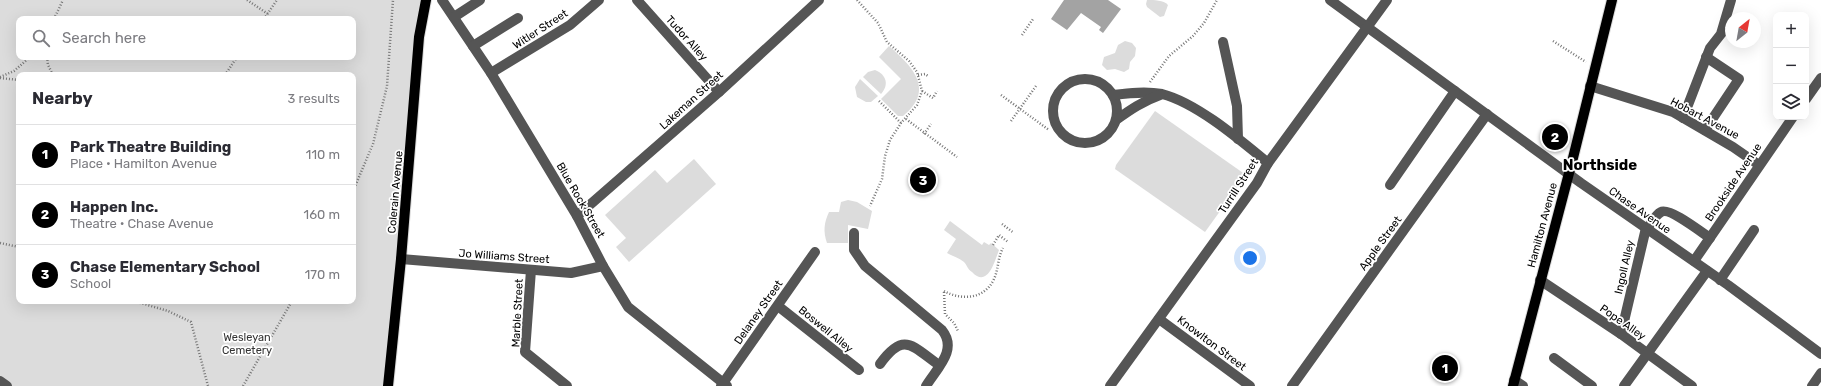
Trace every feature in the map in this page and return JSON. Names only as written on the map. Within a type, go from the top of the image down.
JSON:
[{"type":"main road","name":"Colerain Avenue","points":[[388,386],[401,259],[419,37],[426,0]]},
{"type":"main road","name":"Hamilton Avenue","points":[[1514,383],[1612,0]]},
{"type":"street","name":"Blue Rock Street","points":[[442,0],[491,74],[578,216],[604,266],[628,307],[724,385]]},
{"type":"street","points":[[454,17],[480,0]]},
{"type":"street","name":"Witler Street","points":[[491,74],[570,25],[599,0]]},
{"type":"street","name":"Tudor Alley","points":[[637,0],[719,92]]},
{"type":"street","name":"Lakeman Street","points":[[578,216],[719,92],[819,0]]},
{"type":"street","name":"Chase Avenue","points":[[1330,0],[1368,26],[1568,174],[1694,261],[1821,354]]},
{"type":"street","name":"Turrill Street","points":[[1110,386],[1257,183],[1268,163],[1387,0]]},
{"type":"street","points":[[1683,118],[1710,48],[1721,34],[1731,0]]},
{"type":"street","points":[[473,46],[518,18]]},
{"type":"street","points":[[1224,42],[1237,106],[1238,139]]},
{"type":"street","points":[[1705,130],[1739,79],[1706,57]]},
{"type":"street","points":[[1083,78],[1094,80],[1104,85],[1113,95],[1117,109],[1116,120],[1111,130],[1102,138],[1092,142],[1078,142],[1068,138],[1060,131],[1054,121],[1054,103],[1058,92],[1072,81],[1083,78]]},
{"type":"street","points":[[1809,95],[1821,78]]},
{"type":"street","name":"Hobart Avenue","points":[[1590,86],[1673,112],[1733,147],[1759,165]]},
{"type":"street","points":[[1390,185],[1455,91]]},
{"type":"street","points":[[1113,95],[1144,92],[1162,94],[1182,101],[1238,139],[1268,163]]},
{"type":"street","points":[[1116,120],[1138,105],[1162,94]]},
{"type":"street","name":"Apple Street","points":[[1292,386],[1487,114]]},
{"type":"street","name":"Brookside Avenue","points":[[1694,261],[1791,120]]},
{"type":"street","points":[[1646,228],[1659,212],[1664,210],[1672,212],[1710,238]]},
{"type":"street","name":"Ingoll Alley","points":[[1621,334],[1646,228]]},
{"type":"street","points":[[1720,280],[1754,230]]},
{"type":"street","points":[[854,233],[854,250],[865,266],[942,330],[946,335],[949,342],[948,350],[926,386]]},
{"type":"street","name":"Delaney Street","points":[[724,385],[815,252]]},
{"type":"street","name":"Jo Williams Street","points":[[401,259],[571,273],[604,266]]},
{"type":"street","name":"Marble Street","points":[[531,270],[525,352],[567,386]]},
{"type":"street","points":[[1624,386],[1707,271]]},
{"type":"street","name":"Pope Alley","points":[[1540,280],[1621,334],[1692,386]]},
{"type":"street","name":"Boswell Alley","points":[[778,306],[859,370]]},
{"type":"street","name":"Knowlton Street","points":[[1159,319],[1250,386]]},
{"type":"street","points":[[880,364],[888,352],[898,345],[906,343],[939,365]]},
{"type":"street","points":[[1554,358],[1592,386]]},
{"type":"street","points":[[1812,386],[1821,373]]},
{"type":"street","points":[[1514,383],[1523,386]]},
{"type":"path","points":[[55,16],[63,0]]},
{"type":"path","points":[[247,0],[268,14],[277,0]]},
{"type":"path","points":[[356,184],[373,144],[386,86],[393,0]]},
{"type":"path","points":[[857,0],[878,23],[888,42],[909,61],[918,75],[922,91],[917,105],[901,123],[890,140],[885,156],[882,179],[870,206]]},
{"type":"path","points":[[1150,83],[1169,56],[1193,36],[1204,23],[1217,0]]},
{"type":"path","points":[[1022,35],[1033,19]]},
{"type":"path","points":[[1553,41],[1595,67]]},
{"type":"path","points":[[0,77],[14,71],[27,60]]},
{"type":"path","points":[[47,60],[52,72]]},
{"type":"path","points":[[227,72],[236,60]]},
{"type":"path","points":[[918,75],[925,74],[928,76]]},
{"type":"path","points":[[0,77],[16,80]]},
{"type":"path","points":[[1011,121],[1036,86]]},
{"type":"path","points":[[922,91],[933,98],[937,91]]},
{"type":"path","points":[[1001,95],[1049,130]]},
{"type":"path","points":[[879,100],[901,123]]},
{"type":"path","points":[[906,119],[924,134],[957,157]]},
{"type":"path","points":[[924,134],[931,124]]},
{"type":"path","points":[[1002,224],[1014,233]]},
{"type":"path","points":[[993,245],[999,236],[1008,242]]},
{"type":"path","points":[[0,243],[16,246]]},
{"type":"path","points":[[958,331],[954,323],[945,314],[944,291],[952,296],[964,298],[973,297],[981,293],[993,281],[999,256],[1003,248]]},
{"type":"path","points":[[144,304],[168,311],[191,322],[208,386]]},
{"type":"path","points":[[243,386],[290,304]]},
{"type":"green space","name":"Wesleyan Cemetery","points":[[0,0],[426,0],[388,386],[7,386],[0,381]]},
{"type":"green space","points":[[1147,0],[1156,0],[1166,3],[1168,5],[1164,16],[1160,17],[1147,7]]},
{"type":"green space","points":[[1125,41],[1132,43],[1136,48],[1135,56],[1130,62],[1129,69],[1124,72],[1115,69],[1107,70],[1102,65],[1104,57],[1115,53],[1118,45]]},
{"type":"green space","points":[[889,46],[906,62],[912,70],[917,79],[919,88],[918,97],[913,106],[903,116],[898,116],[881,99],[901,79],[879,57]]},
{"type":"green space","points":[[875,70],[879,72],[886,80],[884,91],[881,94],[863,77],[868,72]]},
{"type":"green space","points":[[860,79],[878,96],[871,102],[866,102],[857,97],[855,87]]},
{"type":"green space","points":[[1155,111],[1246,175],[1205,232],[1115,169],[1116,165]]},
{"type":"green space","points":[[694,159],[716,184],[629,262],[616,247],[626,238],[605,215],[655,170],[667,183]]},
{"type":"green space","points":[[848,200],[857,202],[872,211],[868,229],[848,225],[848,243],[827,243],[825,227],[829,212],[839,212],[841,202]]},
{"type":"green space","points":[[950,221],[982,245],[984,242],[989,245],[991,243],[999,250],[993,266],[987,275],[982,277],[978,276],[969,270],[960,259],[947,253],[956,239],[944,230]]},
{"type":"shaded area","points":[[1064,0],[1108,0],[1121,9],[1103,33],[1099,30],[1101,27],[1081,13],[1067,30],[1051,19]]},
{"type":"place","name":"Happen Inc.","points":[[1555,137]]},
{"type":"place","name":"Chase Elementary School","points":[[923,180]]},
{"type":"place","name":"Park Theatre Building","points":[[1445,368]]},
{"type":"district","name":"Northside","points":[[1600,165]]}]
